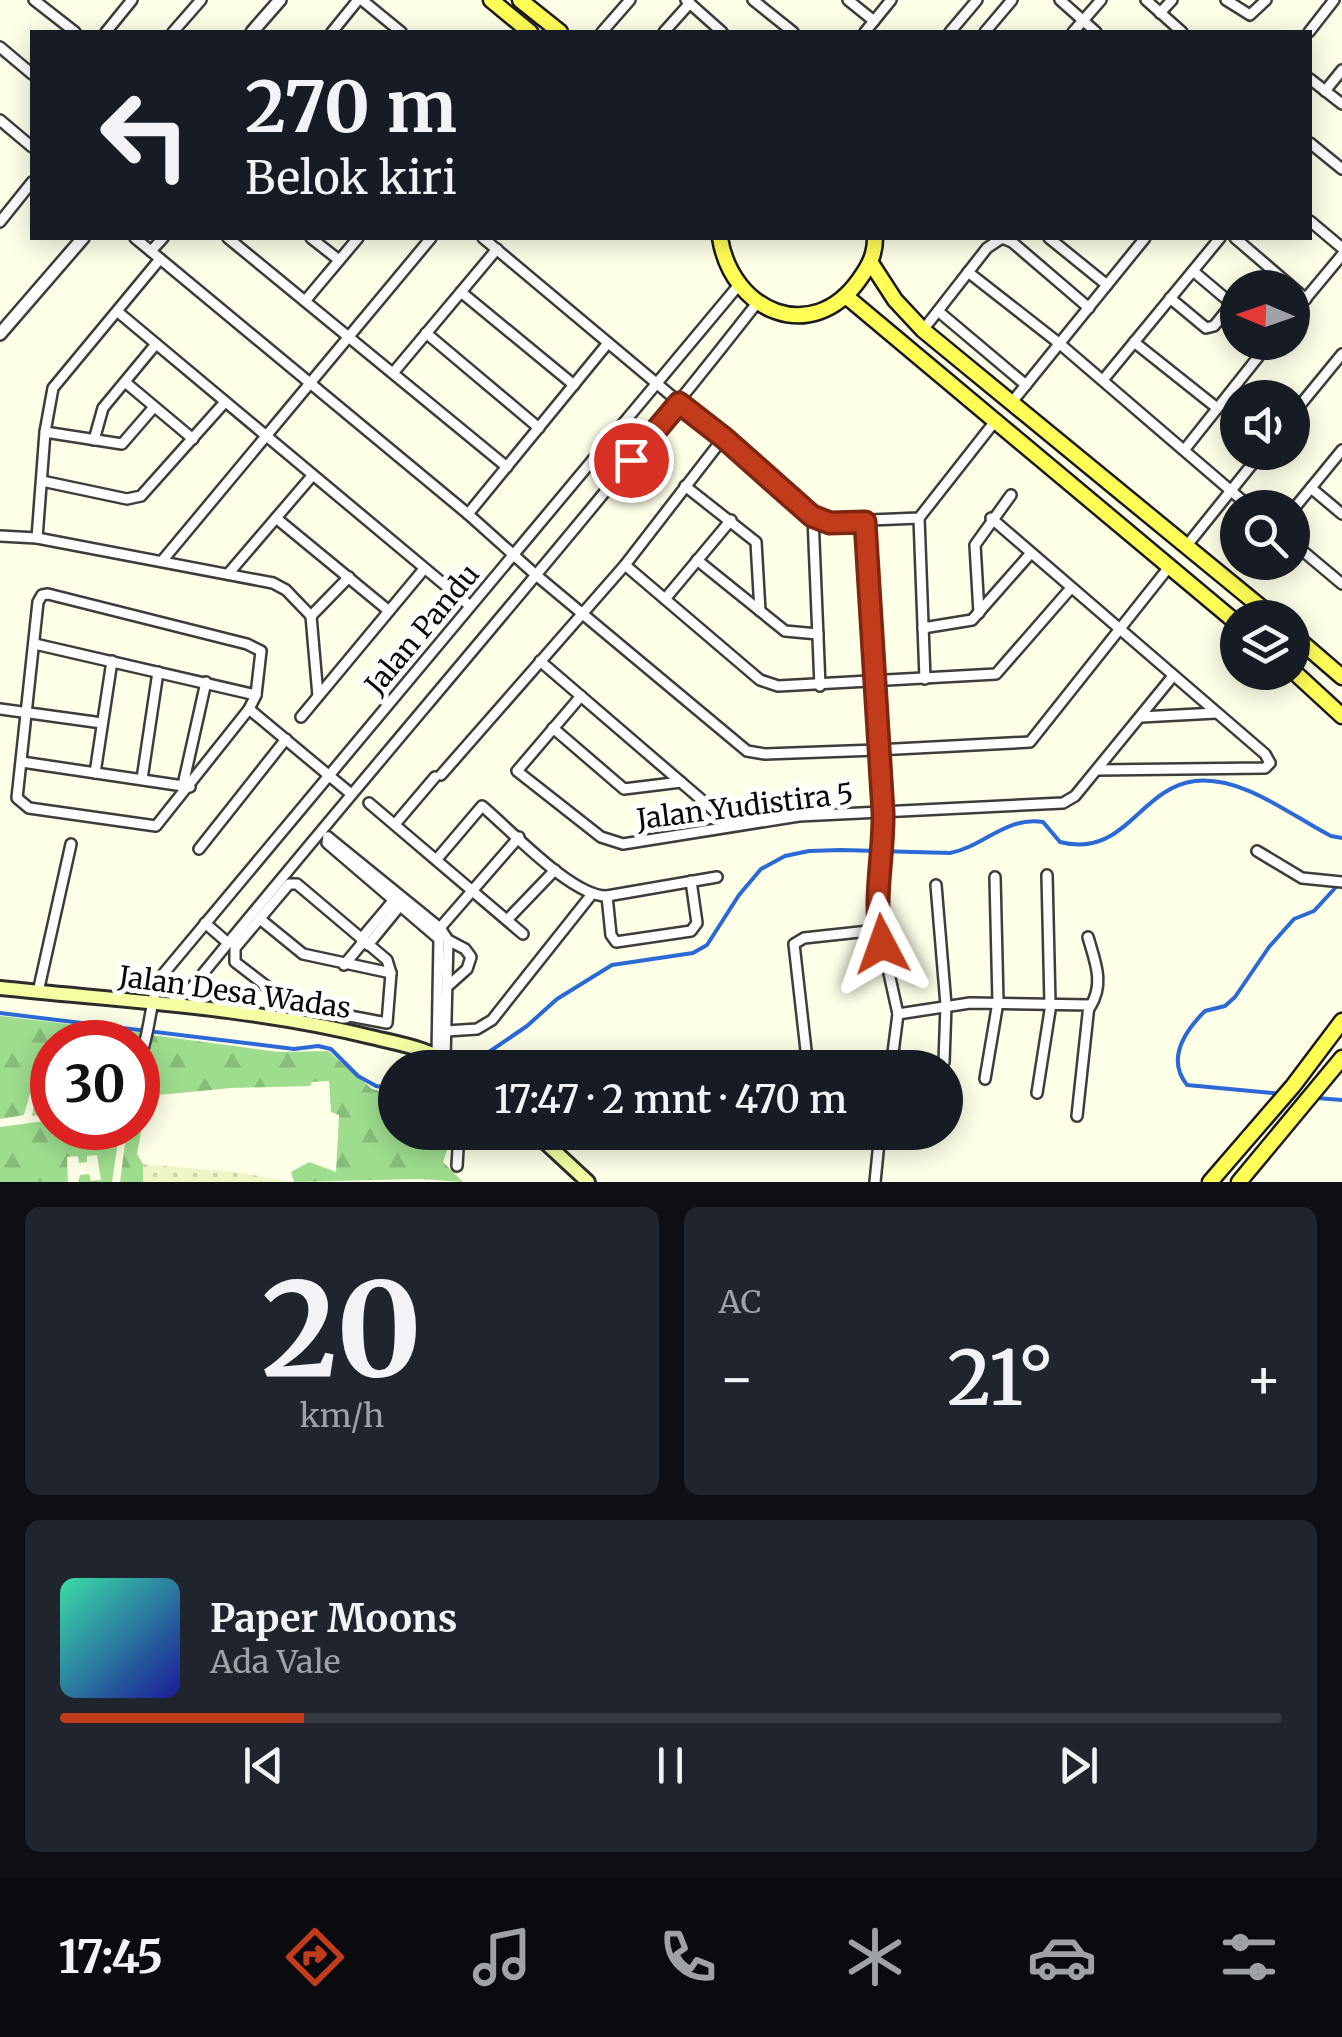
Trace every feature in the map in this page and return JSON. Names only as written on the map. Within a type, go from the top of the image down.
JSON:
[{"type":"main road","points":[[491,0],[528,30]]},
{"type":"main road","points":[[520,0],[558,30]]},
{"type":"main road","points":[[720,240],[724,262],[738,286],[757,303],[779,312],[803,314],[826,309],[847,296],[871,263],[875,240]]},
{"type":"main road","points":[[871,263],[895,300],[924,330],[1188,544],[1250,600]]},
{"type":"main road","points":[[847,296],[1220,609]]},
{"type":"main road","points":[[1310,649],[1340,673]]},
{"type":"main road","points":[[1310,687],[1342,716]]},
{"type":"main road","name":"Jalan Desa Wadas","points":[[0,988],[340,1028],[413,1050]]},
{"type":"main road","points":[[1210,1182],[1291,1089],[1342,1022]]},
{"type":"main road","points":[[1239,1182],[1318,1092],[1342,1058]]},
{"type":"main road","points":[[553,1150],[588,1182]]},
{"type":"street","points":[[34,0],[72,30]]},
{"type":"street","points":[[108,30],[132,0]]},
{"type":"street","points":[[254,30],[280,0]]},
{"type":"street","points":[[334,30],[360,0],[398,30]]},
{"type":"street","points":[[604,30],[630,0]]},
{"type":"street","points":[[752,0],[791,30]]},
{"type":"street","points":[[848,0],[874,21]]},
{"type":"street","points":[[867,30],[891,0]]},
{"type":"street","points":[[952,30],[978,0]]},
{"type":"street","points":[[987,30],[1012,0]]},
{"type":"street","points":[[1060,0],[1094,30]]},
{"type":"street","points":[[1075,30],[1101,0]]},
{"type":"street","points":[[1146,0],[1180,30]]},
{"type":"street","points":[[1160,13],[1172,0]]},
{"type":"street","points":[[1226,0],[1250,16],[1266,0]]},
{"type":"street","points":[[1310,30],[1334,0]]},
{"type":"street","points":[[175,30],[198,1]]},
{"type":"street","points":[[666,30],[688,2],[720,30]]},
{"type":"street","points":[[0,47],[30,72]]},
{"type":"street","points":[[1325,91],[1342,70]]},
{"type":"street","points":[[1312,81],[1342,104]]},
{"type":"street","points":[[0,120],[30,145]]},
{"type":"street","points":[[1312,145],[1342,169]]},
{"type":"street","points":[[2,216],[30,184]]},
{"type":"street","points":[[1310,294],[1342,251],[1312,222]]},
{"type":"street","points":[[0,334],[80,240]]},
{"type":"street","points":[[137,240],[747,751],[765,754],[1030,742],[1169,567]]},
{"type":"street","points":[[151,251],[161,240]]},
{"type":"street","points":[[230,240],[506,467]]},
{"type":"street","points":[[314,240],[339,260]]},
{"type":"street","points":[[305,301],[356,240]]},
{"type":"street","points":[[162,561],[430,240]]},
{"type":"street","points":[[485,240],[812,516],[830,523],[919,518]]},
{"type":"street","points":[[924,330],[996,240]]},
{"type":"street","points":[[1005,240],[1089,308]]},
{"type":"street","points":[[1052,240],[1107,285]]},
{"type":"street","points":[[1062,248],[1068,240]]},
{"type":"street","points":[[1012,402],[1143,240]]},
{"type":"street","points":[[1103,380],[1218,240]]},
{"type":"street","points":[[1237,240],[1272,270]]},
{"type":"street","points":[[393,374],[496,249]]},
{"type":"street","points":[[37,538],[52,388],[160,259]]},
{"type":"street","points":[[1193,271],[1220,294]]},
{"type":"street","points":[[968,272],[1060,344],[1231,490]]},
{"type":"street","name":"Jalan Pandu","points":[[150,1004],[159,979],[738,286]]},
{"type":"street","points":[[461,292],[574,385]]},
{"type":"street","points":[[1170,298],[1206,328],[1220,320]]},
{"type":"street","name":"Jalan Pandu","points":[[169,1005],[188,992],[679,403],[757,303]]},
{"type":"street","points":[[938,311],[1026,384]]},
{"type":"street","points":[[118,312],[470,606]]},
{"type":"street","points":[[426,334],[539,428]]},
{"type":"street","points":[[1134,342],[1218,408]]},
{"type":"street","points":[[468,514],[608,343]]},
{"type":"street","points":[[94,440],[100,413],[156,344]]},
{"type":"street","points":[[1310,393],[1342,354]]},
{"type":"street","points":[[1184,449],[1256,360]]},
{"type":"street","points":[[125,382],[193,440]]},
{"type":"street","points":[[42,481],[135,498],[145,493],[225,402]]},
{"type":"street","points":[[46,432],[122,444],[154,407]]},
{"type":"street","points":[[925,679],[919,518],[996,420]]},
{"type":"street","points":[[396,823],[625,566],[724,438]]},
{"type":"street","points":[[1342,450],[1311,488],[1342,514]]},
{"type":"street","points":[[1233,490],[1248,470]]},
{"type":"street","points":[[228,574],[312,476]]},
{"type":"street","points":[[686,486],[752,537],[758,546],[760,612]]},
{"type":"street","points":[[979,614],[974,552],[977,539],[1011,495]]},
{"type":"street","points":[[1188,544],[1220,505]]},
{"type":"street","points":[[812,516],[820,686]]},
{"type":"street","points":[[276,518],[389,611]]},
{"type":"street","points":[[991,518],[1265,754],[1270,765],[1097,770]]},
{"type":"street","points":[[665,599],[730,520]]},
{"type":"street","points":[[865,522],[884,842],[878,930],[898,1014],[893,1050]]},
{"type":"street","points":[[0,536],[37,538],[280,587],[311,616],[318,696]]},
{"type":"street","points":[[923,628],[969,621],[979,614],[1030,553]]},
{"type":"street","points":[[1310,557],[1342,584]]},
{"type":"street","points":[[698,560],[785,631],[818,634]]},
{"type":"street","points":[[625,566],[760,680],[778,686],[996,674],[1071,588]]},
{"type":"street","points":[[301,717],[424,568]]},
{"type":"street","points":[[311,616],[348,577]]},
{"type":"street","points":[[48,594],[257,648],[262,656],[256,695],[249,709],[161,824],[151,828],[23,806],[17,798],[35,644],[38,602],[48,594]]},
{"type":"street","points":[[35,644],[256,695]]},
{"type":"street","points":[[95,772],[112,661]]},
{"type":"street","points":[[540,661],[732,826]]},
{"type":"street","points":[[142,778],[158,672]]},
{"type":"street","name":"Jalan Yudistira 5","points":[[553,728],[516,770],[616,844],[799,816],[1055,806],[1074,796],[1173,676]]},
{"type":"street","points":[[187,786],[206,682]]},
{"type":"street","points":[[580,696],[553,728],[624,789],[681,782]]},
{"type":"street","points":[[0,709],[102,723]]},
{"type":"street","points":[[249,709],[350,794]]},
{"type":"street","points":[[1141,717],[1216,713]]},
{"type":"street","points":[[199,849],[286,738]]},
{"type":"street","points":[[22,762],[187,786]]},
{"type":"street","points":[[369,803],[523,934]]},
{"type":"street","points":[[437,859],[482,806],[555,870],[592,894],[607,896],[717,877]]},
{"type":"street","points":[[445,1050],[440,936],[519,837]]},
{"type":"street","points":[[38,992],[71,844]]},
{"type":"street","points":[[336,846],[440,936],[465,950],[470,957],[467,969],[444,984]]},
{"type":"street","points":[[1256,852],[1294,874],[1318,882],[1338,882]]},
{"type":"street","points":[[507,920],[555,870]]},
{"type":"street","points":[[1038,1092],[1051,1004],[1048,876]]},
{"type":"street","points":[[986,1079],[998,1002],[995,878]]},
{"type":"street","points":[[607,896],[611,935],[616,942],[691,931],[697,923],[691,881]]},
{"type":"street","points":[[295,883],[364,942],[387,960],[391,973],[387,1023],[291,1006],[233,958],[235,948],[289,884],[295,883]]},
{"type":"street","points":[[936,884],[946,1005],[944,1050]]},
{"type":"street","points":[[444,1031],[476,1029],[492,1020],[592,894]]},
{"type":"street","points":[[344,965],[400,899]]},
{"type":"street","points":[[260,918],[303,954],[391,973]]},
{"type":"street","points":[[206,923],[228,943]]},
{"type":"street","points":[[806,1050],[794,944],[804,938],[878,930]]},
{"type":"street","points":[[1076,1116],[1090,1006],[1100,982],[1088,937]]},
{"type":"street","points":[[898,1014],[946,1005],[998,1002],[1090,1006]]},
{"type":"street","points":[[149,1020],[150,1004]]},
{"type":"street","points":[[457,1166],[458,1150]]},
{"type":"street","points":[[875,1182],[878,1150]]},
{"type":"green space","points":[[0,1016],[34,1020],[30,1020],[30,1094],[24,1115],[0,1119]]},
{"type":"green space","points":[[160,1036],[279,1052],[328,1051],[378,1091],[378,1150],[447,1150],[443,1162],[463,1182],[294,1182],[291,1172],[309,1162],[336,1172],[339,1115],[331,1112],[329,1081],[312,1082],[310,1086],[160,1095]]},
{"type":"green space","points":[[30,1123],[30,1150],[117,1150],[112,1182],[78,1182],[80,1175],[89,1174],[91,1181],[101,1180],[97,1155],[87,1156],[87,1162],[79,1163],[78,1156],[67,1157],[68,1182],[0,1182],[0,1127]]},
{"type":"green space","points":[[124,1150],[138,1150],[143,1182],[120,1182]]},
{"type":"green space","points":[[143,1164],[234,1172],[295,1182],[143,1182]]},
{"type":"waterway","points":[[492,1050],[557,999],[612,965],[693,953],[707,945],[761,869],[785,856],[841,850],[950,853],[1030,821],[1043,822],[1060,842],[1082,845],[1117,832],[1159,796],[1195,781],[1213,781],[1248,791],[1331,836],[1342,838]]},
{"type":"waterway","points":[[1283,1094],[1187,1085],[1178,1055],[1191,1027],[1205,1011],[1225,1006],[1235,997],[1269,947],[1294,919],[1314,911],[1337,886]]},
{"type":"waterway","points":[[0,1013],[294,1049],[318,1046],[331,1049],[358,1076],[378,1086]]},
{"type":"waterway","points":[[1317,1098],[1342,1100]]},
{"type":"route","points":[[631,460],[679,403],[812,516],[830,523],[865,522],[883,812],[878,898],[882,944]]}]
